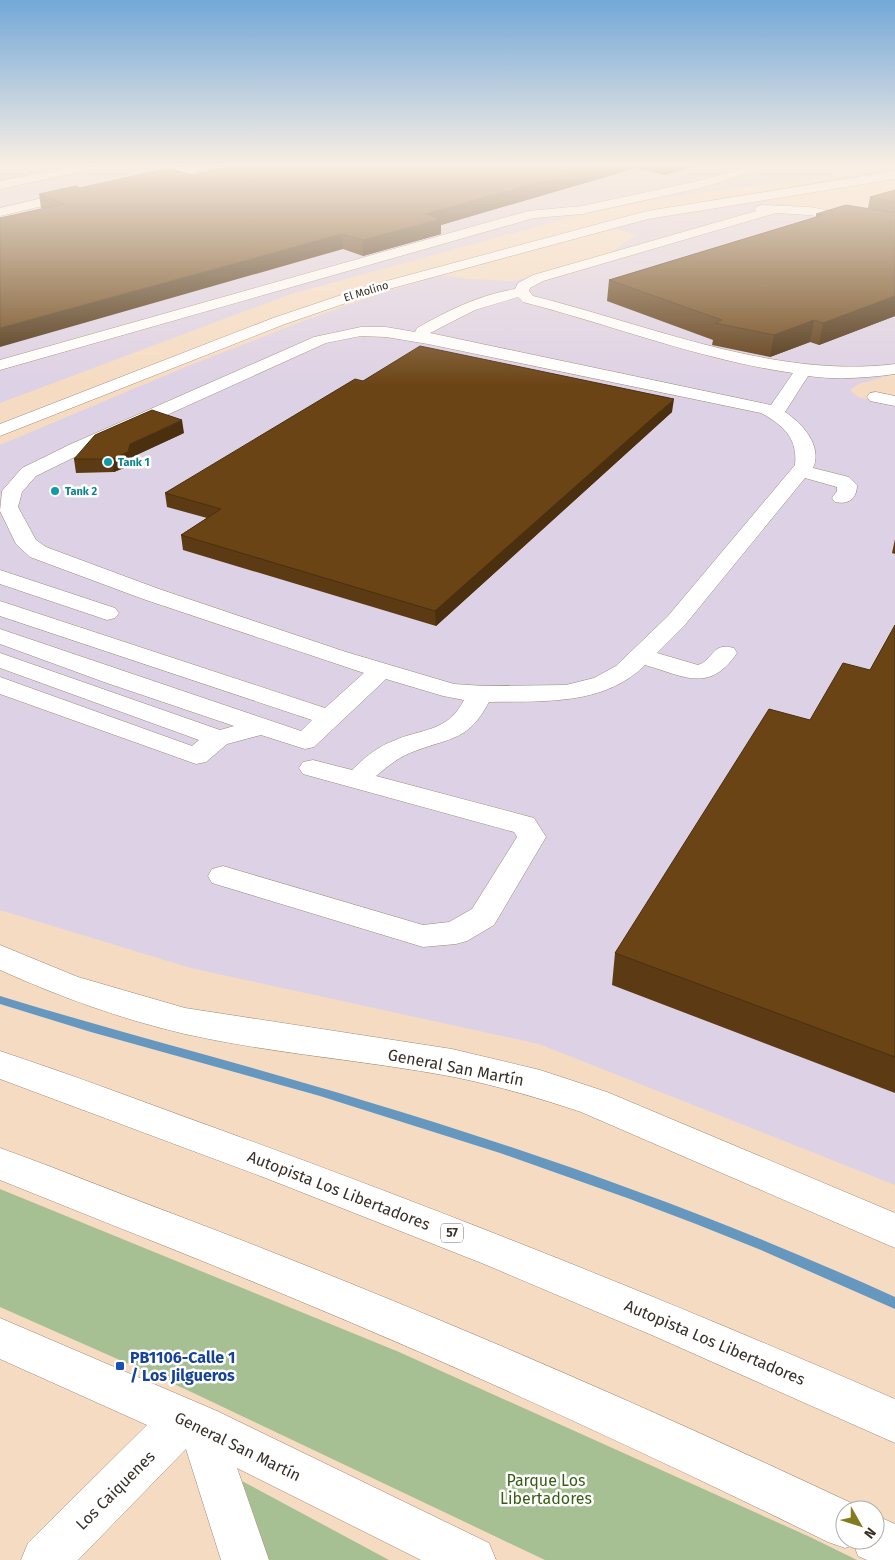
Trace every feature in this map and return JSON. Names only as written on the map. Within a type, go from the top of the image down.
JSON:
[{"type":"main road","points":[[0,365],[442,240]]},
{"type":"main road","name":"El Molino","points":[[0,430],[322,298],[516,240]]},
{"type":"main road","name":"El Molino","points":[[322,298],[440,270],[551,240]]},
{"type":"main road","points":[[491,256],[522,267],[611,241],[608,240]]},
{"type":"main road","points":[[521,292],[523,286],[538,278],[672,240]]},
{"type":"main road","points":[[440,270],[464,274],[500,270]]},
{"type":"main road","points":[[428,339],[421,334],[423,331],[456,312],[494,297],[521,292]]},
{"type":"main road","points":[[521,292],[528,299],[737,357],[804,369],[860,375],[895,370]]},
{"type":"main road","points":[[0,414],[267,309],[305,296],[303,300],[307,303],[322,298]]},
{"type":"main road","points":[[364,330],[380,330],[428,339],[740,402],[775,413],[783,417],[796,429],[807,452],[805,466],[676,621],[625,671],[603,683],[567,693],[480,694],[452,691],[381,670],[151,594],[38,552],[27,544],[8,507],[12,491],[29,472],[78,448],[320,340],[339,334],[364,330]]},
{"type":"main road","points":[[775,413],[804,369]]},
{"type":"main road","points":[[876,397],[895,401]]},
{"type":"main road","points":[[801,471],[842,481],[847,485],[847,492],[842,498]]},
{"type":"main road","points":[[0,577],[107,613]]},
{"type":"main road","points":[[0,608],[330,718]]},
{"type":"main road","points":[[0,636],[113,677],[262,727],[358,779],[524,826],[532,837],[483,917],[456,934],[423,936],[223,876]]},
{"type":"main road","points":[[640,656],[696,672],[706,672],[713,668],[725,653]]},
{"type":"main road","points":[[0,660],[218,738]]},
{"type":"main road","points":[[309,754],[330,718],[381,670]]},
{"type":"main road","points":[[0,685],[196,756],[218,738],[262,727]]},
{"type":"main road","points":[[358,779],[387,754],[402,746],[444,734],[460,724],[469,714],[480,694]]},
{"type":"main road","name":"General San Martín","points":[[0,957],[66,986],[185,1020],[228,1029],[452,1063],[540,1084],[594,1102],[895,1231]]},
{"type":"main road","name":"Autopista Los Libertadores","points":[[0,1065],[441,1229],[608,1297],[895,1422]]},
{"type":"main road","points":[[0,1164],[338,1298],[500,1366],[651,1433],[835,1520]]},
{"type":"main road","name":"General San Martín","points":[[0,1338],[192,1423],[472,1560]]},
{"type":"main road","points":[[192,1423],[246,1560]]},
{"type":"main road","name":"Los Caiquenes","points":[[45,1560],[192,1423]]},
{"type":"shaded area","points":[[0,240],[489,240],[291,294],[0,403]]},
{"type":"shaded area","points":[[630,240],[895,240],[895,374],[859,384],[850,390],[858,397],[895,406],[895,1185],[539,1044],[191,968],[0,910],[0,445],[188,366],[381,293],[442,275],[468,279],[513,281],[606,255]]},
{"type":"green space","name":"Parque Los Libertadores","points":[[0,1189],[399,1352],[810,1537],[857,1560],[545,1560],[185,1389],[0,1307]]},
{"type":"green space","points":[[242,1481],[389,1560],[269,1560]]},
{"type":"building","points":[[0,240],[321,240],[0,328]]},
{"type":"building","points":[[741,240],[895,240],[895,296],[823,323],[814,320],[774,335],[715,323],[722,320],[609,280]]},
{"type":"building","points":[[420,346],[674,399],[435,611],[181,535],[221,509],[165,493],[355,379],[363,381]]},
{"type":"building","points":[[152,410],[182,420],[130,444],[128,452],[112,459],[74,459],[95,435]]},
{"type":"building","points":[[895,625],[895,1057],[615,953],[769,709],[810,720],[843,663],[870,670]]},
{"type":"waterway","points":[[0,1000],[91,1028],[320,1091],[500,1148],[700,1220],[766,1246],[895,1303]]},
{"type":"place","name":"Tank 1","points":[[108,462]]},
{"type":"place","name":"Tank 2","points":[[55,491]]},
{"type":"place","name":"PB1106-Calle 1 / Los Jilgueros","points":[[120,1366]]}]
